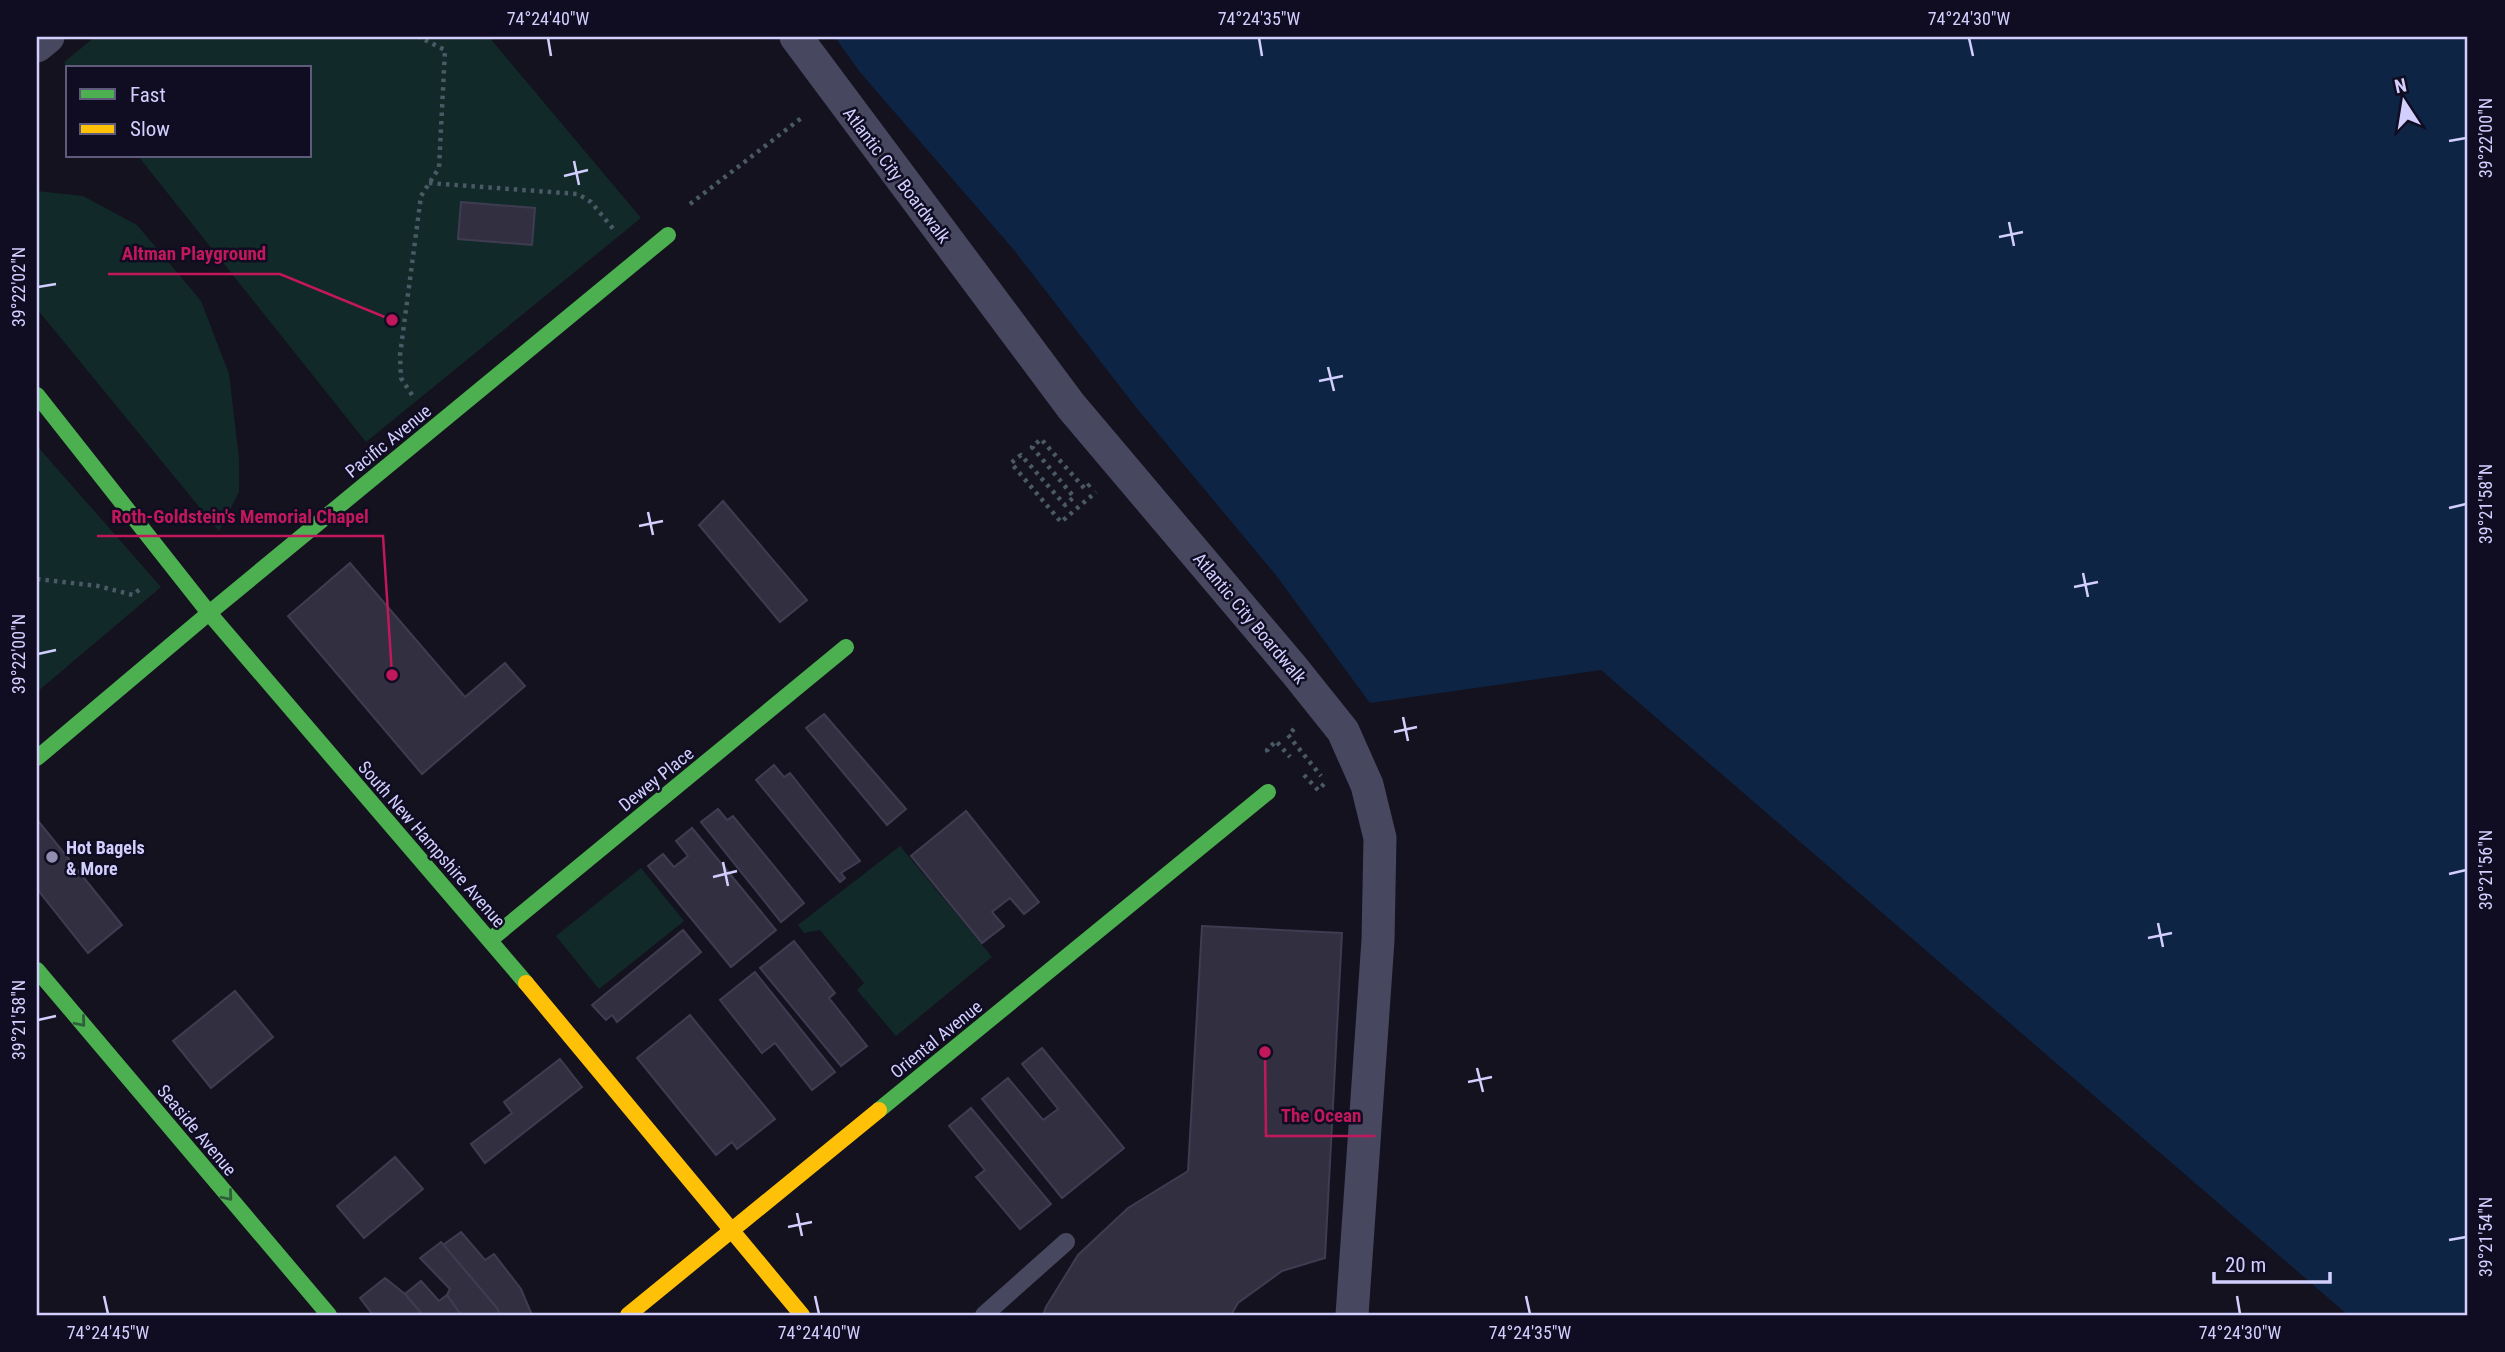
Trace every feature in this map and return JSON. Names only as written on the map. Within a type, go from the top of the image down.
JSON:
[{"type":"street","points":[[37,46],[48,37]]},
{"type":"street","name":"Atlantic City Boardwalk","points":[[796,37],[1071,406],[1295,670],[1343,731],[1367,785],[1380,838],[1378,927],[1352,1315]]},
{"type":"street","name":"Pacific Avenue","points":[[37,758],[668,235]]},
{"type":"street","name":"South New Hampshire Avenue","points":[[37,395],[209,613],[490,940],[802,1315]]},
{"type":"street","name":"Dewey Place","points":[[490,940],[846,647]]},
{"type":"street","name":"Oriental Avenue","points":[[628,1315],[1268,792]]},
{"type":"street","name":"Seaside Avenue","points":[[37,970],[329,1315]]},
{"type":"lane","points":[[984,1315],[1066,1242]]},
{"type":"path","points":[[419,37],[445,50],[439,167],[421,196],[400,355],[401,378],[435,428]]},
{"type":"path","points":[[668,235],[678,214],[804,116]]},
{"type":"path","points":[[429,183],[578,194],[591,202],[609,222],[634,264]]},
{"type":"path","points":[[1093,482],[1085,489],[1041,439],[1032,447],[1074,497],[1065,505],[1021,455],[1011,463],[1060,522],[1124,469]]},
{"type":"path","points":[[37,579],[97,586],[133,595],[167,561]]},
{"type":"green space","points":[[95,37],[489,37],[641,218],[366,442],[140,158],[312,158],[312,66],[67,66],[64,62]]},
{"type":"green space","points":[[37,191],[83,196],[137,225],[201,301],[229,374],[239,458],[239,492],[219,531],[37,309]]},
{"type":"green space","points":[[37,446],[161,587],[37,692]]},
{"type":"green space","points":[[900,846],[992,957],[896,1036],[857,990],[864,983],[820,930],[804,933],[798,925]]},
{"type":"green space","points":[[641,868],[684,921],[599,989],[556,936]]},
{"type":"water","points":[[835,37],[2468,37],[2468,1315],[2348,1315],[1601,670],[1370,703],[1275,574],[1135,406],[1014,250],[859,71]]},
{"type":"building","points":[[461,202],[535,208],[532,245],[458,239]]},
{"type":"building","points":[[723,501],[807,600],[780,622],[699,525]]},
{"type":"building","points":[[350,563],[465,697],[505,663],[525,686],[422,774],[288,616]]},
{"type":"building","points":[[824,714],[906,809],[887,825],[806,728]]},
{"type":"building","points":[[774,765],[784,777],[790,773],[860,861],[841,873],[845,878],[840,882],[756,780]]},
{"type":"building","points":[[718,809],[727,820],[733,816],[804,903],[781,922],[701,822]]},
{"type":"building","points":[[966,811],[1039,902],[1024,914],[1010,898],[992,912],[1004,926],[982,943],[911,856]]},
{"type":"building","name":"Hot Bagels & More","points":[[39,822],[122,925],[88,953],[37,889]]},
{"type":"building","points":[[692,828],[776,930],[731,967],[648,866],[663,854],[674,867],[688,856],[676,841]]},
{"type":"building","points":[[1202,926],[1342,933],[1325,1258],[1282,1271],[1238,1303],[1231,1315],[1043,1315],[1078,1255],[1128,1208],[1188,1171]]},
{"type":"building","points":[[683,930],[701,952],[617,1022],[612,1015],[606,1020],[592,1005]]},
{"type":"building","points":[[794,941],[835,993],[829,998],[867,1046],[841,1066],[760,968]]},
{"type":"building","points":[[755,972],[835,1072],[812,1090],[775,1043],[762,1053],[720,1000]]},
{"type":"building","points":[[235,991],[273,1037],[211,1088],[173,1041]]},
{"type":"building","points":[[690,1015],[775,1119],[737,1149],[732,1142],[716,1155],[637,1058]]},
{"type":"building","points":[[1042,1048],[1124,1148],[1062,1198],[982,1099],[1008,1078],[1043,1120],[1058,1109],[1022,1064]]},
{"type":"building","points":[[560,1059],[582,1087],[485,1163],[471,1144],[512,1113],[504,1102]]},
{"type":"building","points":[[971,1108],[1051,1204],[1020,1229],[976,1177],[985,1170],[949,1126]]},
{"type":"building","points":[[395,1157],[423,1189],[364,1238],[337,1206]]},
{"type":"building","points":[[461,1232],[485,1260],[494,1254],[521,1289],[532,1315],[500,1315],[443,1245]]},
{"type":"building","points":[[441,1242],[500,1315],[461,1315],[447,1295],[450,1289],[420,1258]]},
{"type":"building","points":[[385,1278],[405,1294],[423,1315],[373,1315],[360,1298]]},
{"type":"building","points":[[421,1281],[439,1301],[447,1295],[461,1315],[423,1315],[405,1294]]},
{"type":"traffic: fast","points":[[37,758],[668,235]]},
{"type":"traffic: fast","points":[[37,395],[209,613],[526,983]]},
{"type":"traffic: fast","points":[[490,940],[846,647]]},
{"type":"traffic: fast","points":[[879,1110],[1268,792]]},
{"type":"traffic: fast","points":[[37,970],[329,1315]]},
{"type":"traffic: slow","points":[[526,983],[802,1315]]},
{"type":"traffic: slow","points":[[628,1315],[879,1110]]},
{"type":"place","name":"Altman Playground","points":[[392,320]]},
{"type":"place","name":"Roth-Goldstein's Memorial Chapel","points":[[392,675]]},
{"type":"place","name":"Hot Bagels & More","points":[[52,857]]},
{"type":"place","name":"The Ocean","points":[[1265,1052]]}]
